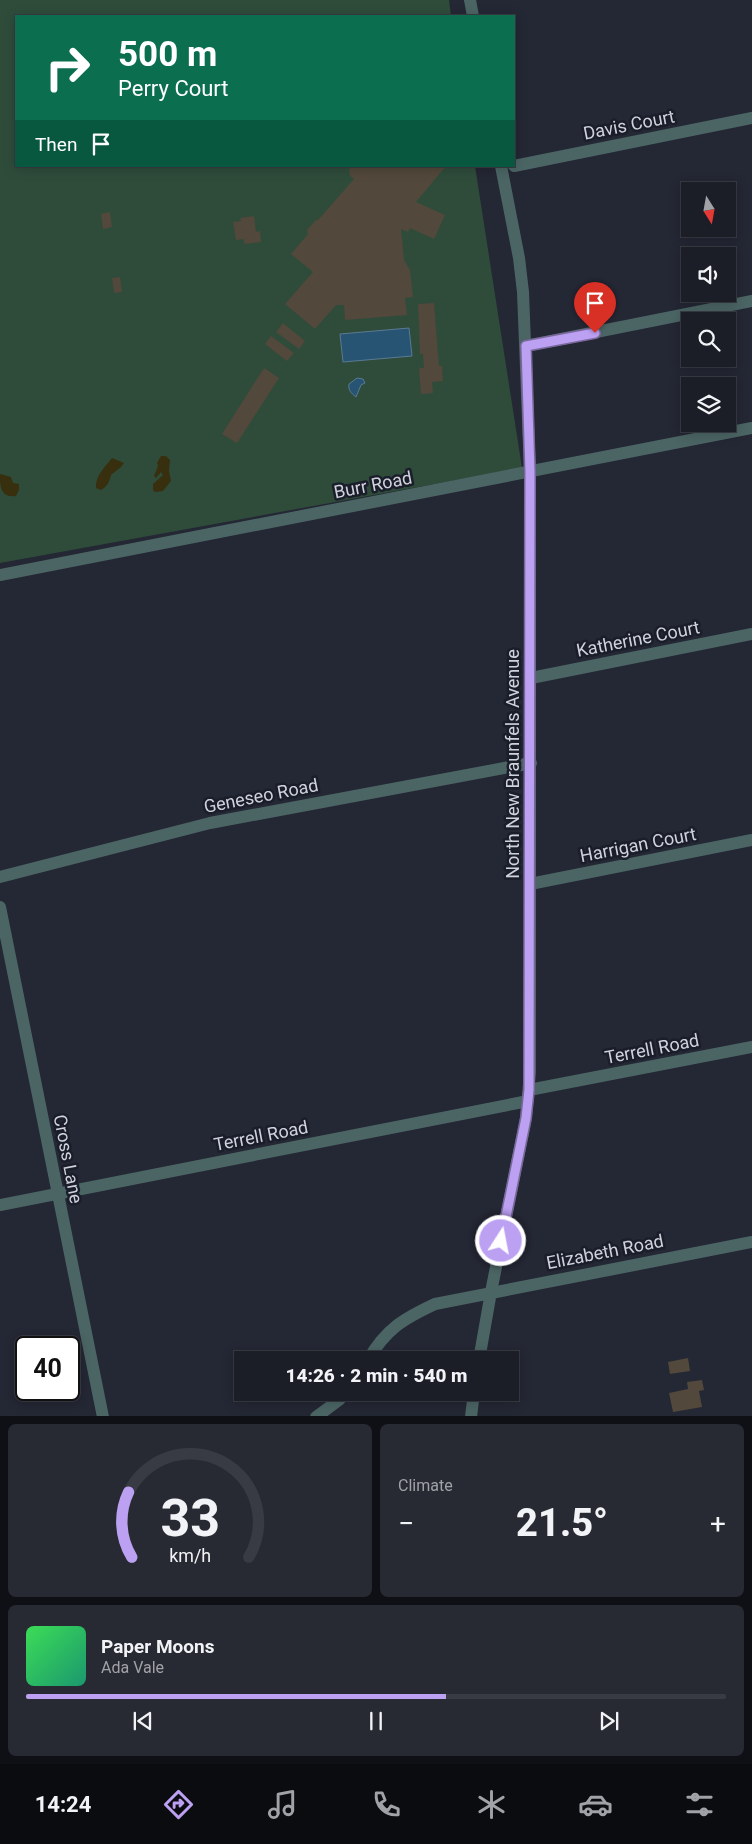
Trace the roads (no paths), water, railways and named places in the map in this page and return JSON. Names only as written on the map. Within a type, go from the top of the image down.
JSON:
[{"type":"street","points":[[470,0],[473,15]]},
{"type":"street","name":"Davis Court","points":[[515,165],[752,118]]},
{"type":"street","name":"North New Braunfels Avenue","points":[[481,1351],[529,1096],[530,472],[523,292],[507,167]]},
{"type":"street","points":[[526,346],[752,301]]},
{"type":"street","name":"Burr Road","points":[[0,575],[752,428]]},
{"type":"street","name":"Katherine Court","points":[[531,678],[752,634]]},
{"type":"street","name":"Geneseo Road","points":[[0,877],[210,823],[531,763]]},
{"type":"street","name":"Harrigan Court","points":[[530,884],[752,840]]},
{"type":"street","name":"Cross Lane","points":[[0,908],[103,1416]]},
{"type":"street","name":"Terrell Road","points":[[0,1206],[529,1096],[752,1047]]},
{"type":"street","name":"Elizabeth Road","points":[[374,1351],[391,1328],[410,1315],[435,1304],[752,1242]]},
{"type":"street","points":[[316,1416],[338,1401]]},
{"type":"street","points":[[471,1416],[473,1401]]},
{"type":"water","points":[[409,328],[412,356],[343,362],[340,334]]},
{"type":"water","points":[[357,378],[363,379],[365,383],[361,385],[356,397],[350,391],[349,384]]}]
